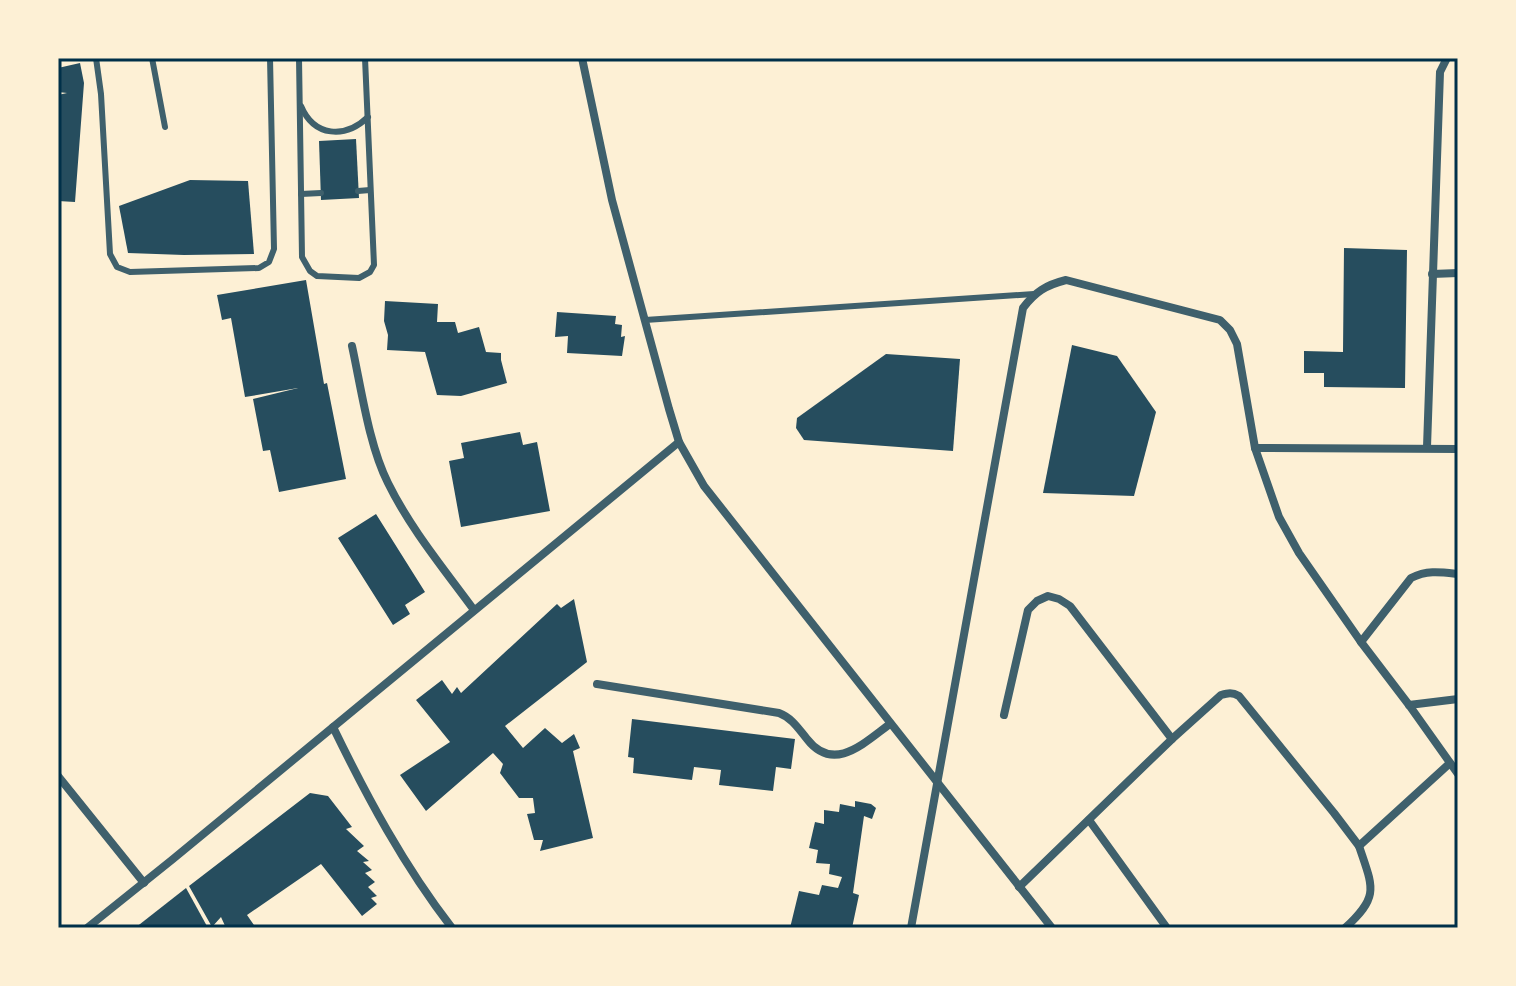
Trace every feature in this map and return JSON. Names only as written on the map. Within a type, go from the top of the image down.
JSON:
[{"type":"street","points":[[582,58],[612,200],[679,442],[704,486],[1052,928]]},
{"type":"street","points":[[1427,447],[1440,72],[1447,58]]},
{"type":"street","points":[[1432,274],[1458,273]]},
{"type":"street","points":[[911,928],[1023,308],[1034,294],[1047,285],[1066,280],[1220,320],[1230,330],[1237,344],[1255,448],[1279,517],[1299,553],[1458,774]]},
{"type":"street","points":[[352,346],[375,447],[387,481],[411,521],[474,610]]},
{"type":"street","points":[[87,928],[679,442]]},
{"type":"street","points":[[1255,448],[1458,449]]},
{"type":"street","points":[[1361,642],[1411,578],[1432,571],[1458,574]]},
{"type":"street","points":[[1004,715],[1028,610],[1048,596],[1070,606],[1172,739]]},
{"type":"street","points":[[597,684],[779,713],[793,720],[816,749],[831,755],[850,752],[890,724]]},
{"type":"street","points":[[1019,887],[1172,739],[1221,695],[1233,693],[1239,696],[1359,846],[1372,884],[1369,899],[1359,915],[1345,928]]},
{"type":"street","points":[[1409,705],[1458,699]]},
{"type":"street","points":[[333,727],[365,793],[408,865],[452,928]]},
{"type":"street","points":[[1359,846],[1450,763]]},
{"type":"street","points":[[58,776],[144,883]]},
{"type":"street","points":[[1089,820],[1167,928]]},
{"type":"lane","points":[[96,58],[101,94],[110,254],[117,267],[130,272],[259,268],[269,262],[274,249],[270,58]]},
{"type":"lane","points":[[152,58],[165,127]]},
{"type":"lane","points":[[299,58],[302,249],[305,264],[317,276],[359,278],[370,272],[374,265],[365,58]]},
{"type":"lane","points":[[300,103],[308,119],[326,130],[349,130],[368,117]]},
{"type":"lane","points":[[358,191],[370,190]]},
{"type":"lane","points":[[301,194],[321,193]]},
{"type":"lane","points":[[645,320],[1034,294]]},
{"type":"building","points":[[80,63],[84,83],[75,202],[58,201],[58,95],[67,93],[58,92],[58,68]]},
{"type":"building","points":[[356,139],[359,198],[321,200],[319,141]]},
{"type":"building","points":[[190,180],[248,181],[254,254],[128,253],[119,206]]},
{"type":"building","points":[[1344,248],[1407,250],[1405,388],[1324,387],[1324,373],[1304,373],[1304,351],[1343,352]]},
{"type":"building","points":[[306,280],[324,384],[327,383],[346,479],[279,492],[270,450],[263,451],[253,399],[298,388],[245,397],[231,318],[222,320],[217,295]]},
{"type":"building","points":[[385,301],[438,304],[437,322],[455,322],[458,333],[479,327],[486,352],[501,353],[507,383],[461,396],[437,395],[425,352],[387,350]]},
{"type":"building","points":[[557,312],[616,316],[615,324],[622,325],[621,337],[625,336],[622,356],[567,353],[568,336],[555,337]]},
{"type":"building","points":[[1072,345],[1117,356],[1156,412],[1134,496],[1043,493]]},
{"type":"building","points":[[886,354],[960,359],[953,451],[804,440],[796,428],[797,418]]},
{"type":"building","points":[[520,432],[523,445],[537,442],[550,511],[461,527],[449,461],[464,458],[461,443]]},
{"type":"building","points":[[376,514],[425,592],[405,605],[410,614],[393,625],[338,538]]},
{"type":"building","points":[[574,599],[587,662],[505,726],[523,748],[545,728],[562,743],[574,734],[580,748],[573,751],[593,838],[540,851],[543,840],[534,840],[527,814],[535,813],[533,798],[519,798],[500,773],[503,764],[493,753],[426,811],[400,775],[450,742],[416,700],[442,680],[452,694],[457,687],[461,693],[557,604],[561,608]]},
{"type":"building","points":[[632,719],[795,739],[791,769],[776,767],[773,791],[719,785],[721,770],[694,767],[692,780],[633,773],[634,758],[628,757]]},
{"type":"building","points":[[310,793],[328,796],[352,827],[346,829],[364,846],[357,851],[369,861],[363,862],[372,870],[365,873],[375,882],[368,887],[377,896],[371,898],[377,904],[362,916],[321,864],[247,915],[256,928],[226,928],[221,917],[212,927],[189,886]]},
{"type":"building","points":[[855,801],[876,808],[872,819],[864,816],[853,893],[859,895],[852,928],[790,928],[799,891],[819,895],[822,885],[838,888],[842,877],[829,874],[830,864],[816,863],[818,850],[809,848],[815,822],[824,824],[824,810],[839,812],[840,804],[855,807]]},
{"type":"building","points":[[186,888],[208,928],[135,928]]}]
